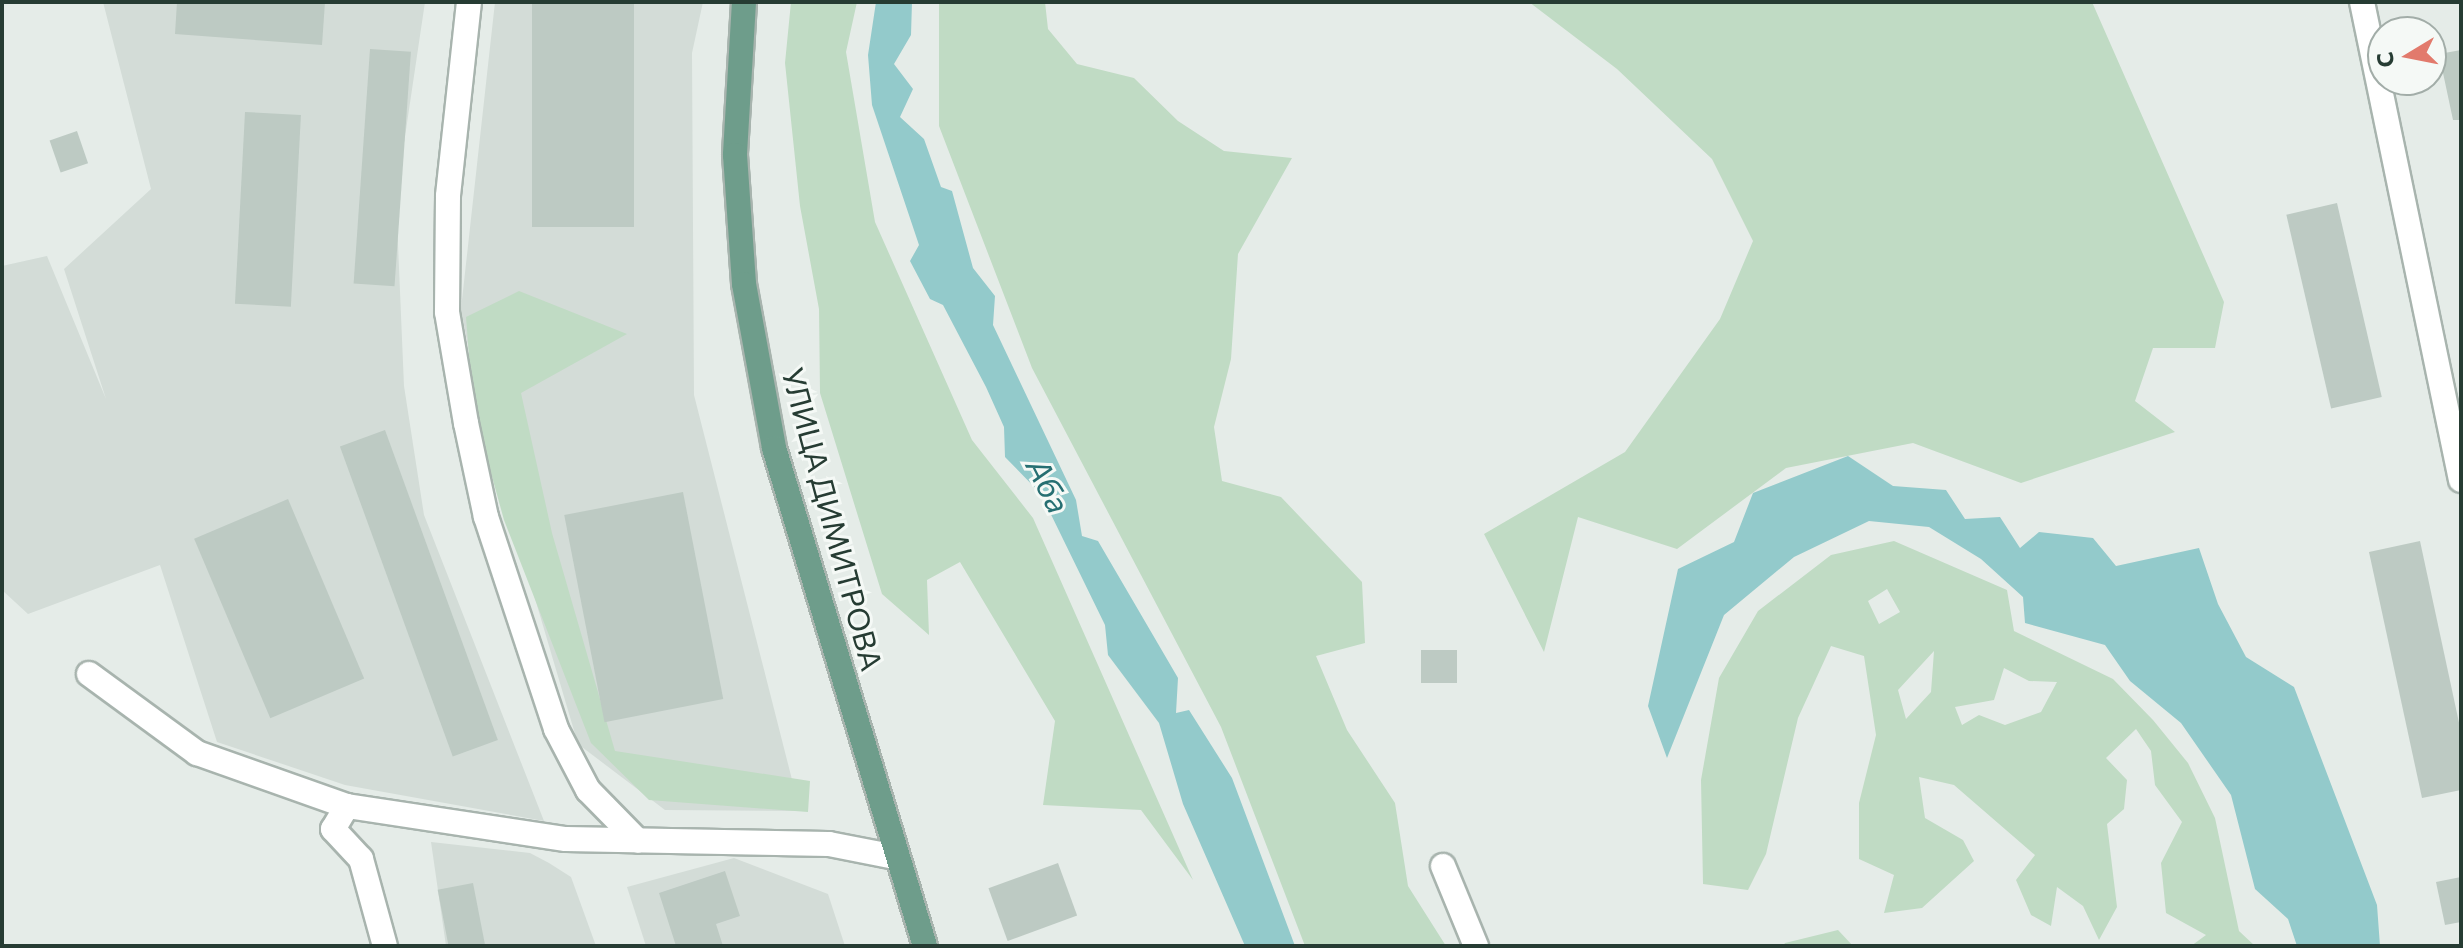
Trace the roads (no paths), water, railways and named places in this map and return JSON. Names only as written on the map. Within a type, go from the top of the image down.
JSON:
[{"type":"main road","name":"УЛИЦА ДИМИТРОВА","points":[[744,2],[735,155],[748,309],[774,448],[895,857],[925,946]]},
{"type":"street","points":[[469,2],[448,196],[447,297],[466,423],[486,517],[556,729],[588,790],[638,841]]},
{"type":"street","points":[[2362,2],[2461,480]]},
{"type":"street","points":[[89,674],[197,753],[347,806],[497,829],[638,841],[829,844],[895,857]]},
{"type":"street","points":[[347,806],[333,829],[361,859],[385,946]]},
{"type":"street","points":[[1443,866],[1476,946]]},
{"type":"water","name":"Аба","points":[[876,2],[912,2],[911,35],[894,64],[913,89],[900,117],[924,139],[941,187],[952,191],[973,268],[995,296],[993,325],[1076,500],[1082,536],[1098,541],[1178,678],[1176,713],[1189,710],[1232,778],[1295,946],[1245,946],[1183,804],[1159,723],[1108,655],[1105,625],[1041,494],[1005,457],[1004,427],[986,387],[943,305],[930,299],[910,261],[919,245],[872,105],[868,55]]},
{"type":"water","points":[[1848,456],[1893,486],[1946,490],[1965,519],[2000,517],[2020,548],[2039,532],[2093,538],[2116,566],[2199,548],[2218,604],[2246,657],[2294,687],[2377,905],[2380,946],[2297,946],[2288,919],[2255,889],[2231,795],[2181,723],[2130,681],[2105,645],[2025,623],[2023,597],[1981,559],[1929,527],[1869,521],[1794,557],[1724,615],[1667,758],[1648,706],[1678,569],[1734,542],[1753,493]]}]
